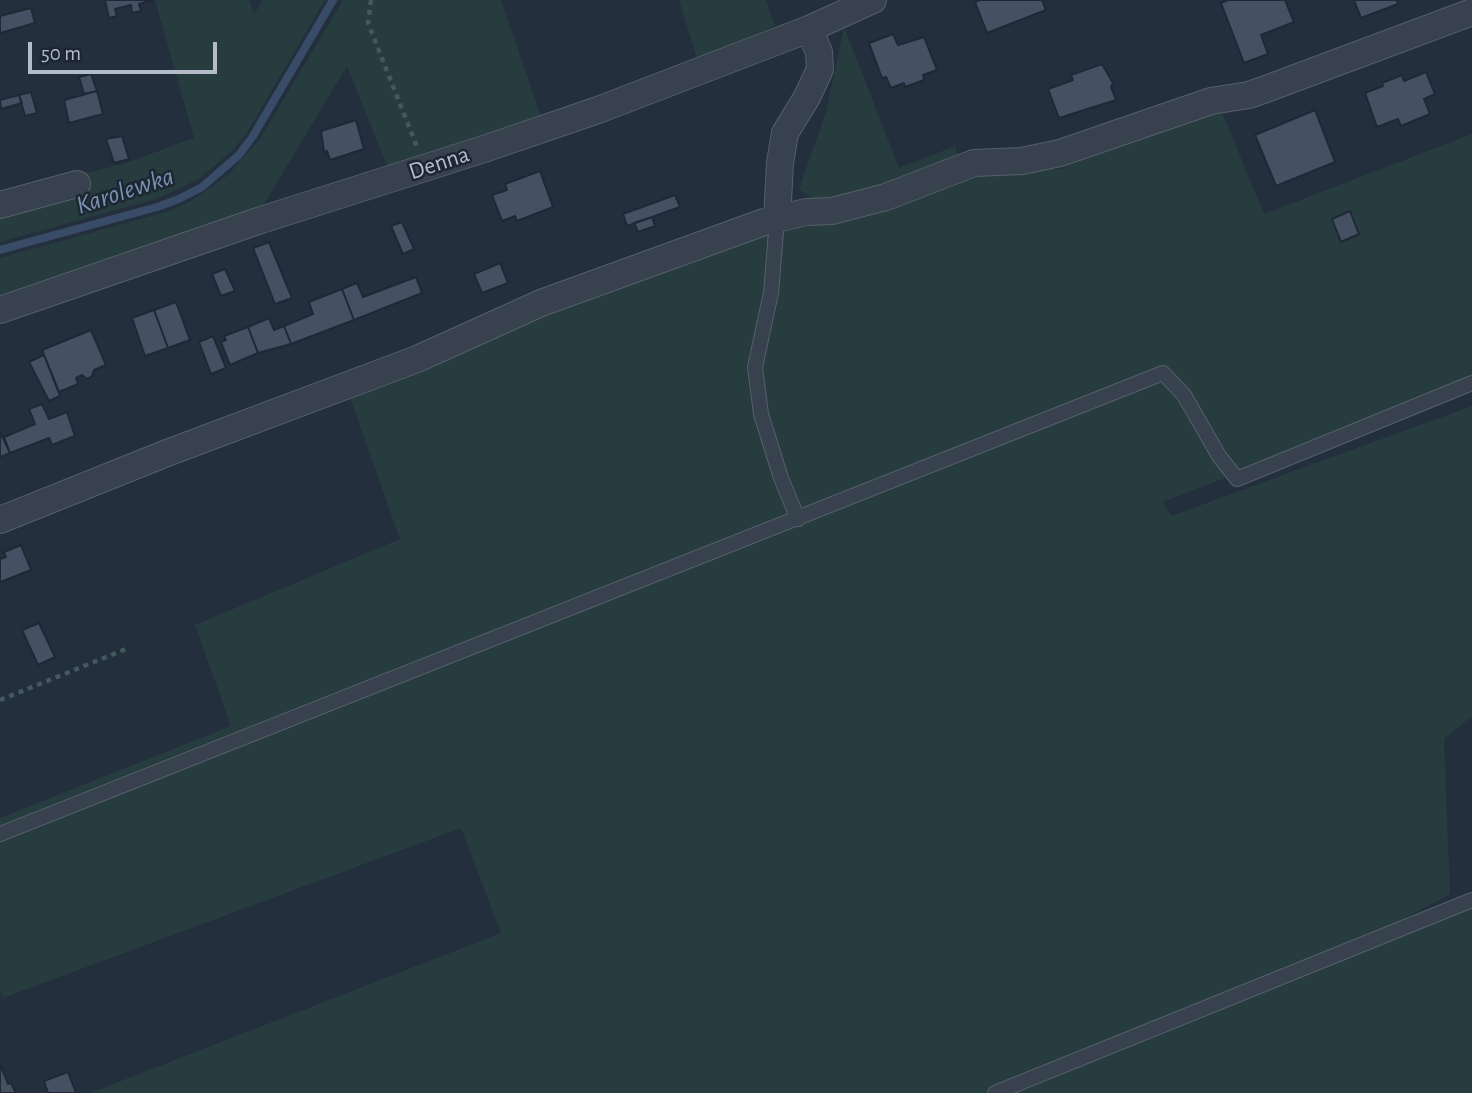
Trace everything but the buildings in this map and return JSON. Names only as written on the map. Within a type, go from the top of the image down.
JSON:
[{"type":"street","name":"Denna","points":[[0,310],[261,220],[610,105],[809,29],[873,0]]},
{"type":"street","points":[[0,520],[167,453],[417,359],[541,303],[777,219],[806,212],[832,211],[886,197],[974,163],[1022,160],[1060,153],[1200,105],[1249,95],[1472,12]]},
{"type":"street","points":[[777,219],[780,163],[785,133],[820,69],[819,52],[809,29]]},
{"type":"street","points":[[0,205],[77,184]]},
{"type":"lane","points":[[777,219],[771,293],[755,367],[761,414],[797,519]]},
{"type":"lane","points":[[0,834],[1163,373],[1184,395],[1219,456],[1237,479],[1472,383]]},
{"type":"lane","points":[[995,1093],[1472,900]]},
{"type":"path","points":[[371,0],[368,23],[425,168]]},
{"type":"path","points":[[0,701],[127,649]]},
{"type":"green space","points":[[155,0],[249,0],[254,14],[263,0],[325,0],[248,131],[234,149],[199,179],[156,199],[0,242],[0,195],[126,163],[194,138]]},
{"type":"green space","points":[[343,0],[501,0],[541,117],[388,168],[347,66],[260,211],[0,300],[0,258],[166,212],[191,201],[228,175],[260,139]]},
{"type":"green space","points":[[679,0],[766,0],[775,26],[697,59]]},
{"type":"green space","points":[[844,27],[899,168],[955,146],[962,174],[1030,168],[1060,169],[1205,113],[1221,110],[1264,214],[1472,134],[1472,382],[1163,502],[1171,516],[1472,406],[1472,716],[1444,739],[1450,894],[1284,983],[1472,907],[1472,1093],[90,1093],[501,933],[461,828],[3,998],[0,990],[0,818],[231,726],[195,625],[400,539],[342,375],[753,239],[795,229],[811,198],[799,189],[826,112]]},
{"type":"waterway","name":"Karolewka","points":[[0,250],[157,207],[202,187],[239,155],[253,136],[333,0]]}]
